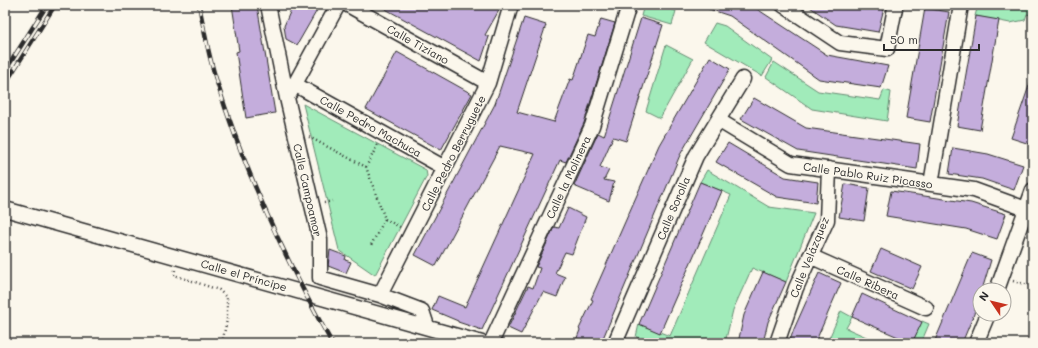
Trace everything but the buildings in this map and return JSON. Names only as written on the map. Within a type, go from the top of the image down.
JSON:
[{"type":"street","name":"Calle Campoamor","points":[[268,5],[287,98],[320,239],[320,278],[380,295],[422,311],[427,326]]},
{"type":"street","points":[[287,98],[296,85],[338,5]]},
{"type":"street","name":"Calle Tiziano","points":[[348,5],[488,83]]},
{"type":"street","name":"Calle Pedro Berruguete","points":[[380,295],[488,83],[511,5]]},
{"type":"street","name":"Calle la Molinera","points":[[491,343],[592,126],[629,5]]},
{"type":"street","points":[[783,5],[840,43],[887,49],[895,8]]},
{"type":"street","points":[[931,184],[961,5]]},
{"type":"street","name":"Calle Sorolla","points":[[615,343],[696,156],[743,80]]},
{"type":"street","name":"Calle Pedro Machuca","points":[[296,85],[445,168]]},
{"type":"street","name":"Calle Pablo Ruiz Picasso","points":[[718,120],[791,164],[974,190],[1026,209]]},
{"type":"street","name":"Calle Velázquez","points":[[777,343],[783,323],[810,256],[827,220],[829,169]]},
{"type":"street","points":[[1000,282],[1033,190]]},
{"type":"street","name":"Calle el Príncipe","points":[[5,209],[427,326],[482,343]]},
{"type":"street","name":"Calle Ribera","points":[[810,256],[926,308]]},
{"type":"street","points":[[976,343],[985,322]]},
{"type":"path","points":[[310,137],[366,167],[385,219],[400,227]]},
{"type":"path","points":[[366,167],[379,144]]},
{"type":"path","points":[[324,204],[332,201]]},
{"type":"path","points":[[370,247],[385,219]]},
{"type":"path","points":[[176,256],[174,275],[219,290],[227,298],[227,320],[222,343]]},
{"type":"path","points":[[1012,285],[1033,286]]},
{"type":"green space","points":[[644,5],[656,5],[676,11],[672,25],[641,16]]},
{"type":"green space","points":[[978,5],[1033,5],[1033,16],[1027,14],[1025,20],[1010,23],[975,16]]},
{"type":"green space","points":[[715,23],[725,26],[772,60],[762,76],[704,42]]},
{"type":"green space","points":[[666,45],[693,59],[660,118],[646,111]]},
{"type":"green space","points":[[774,62],[818,91],[880,100],[884,90],[891,92],[887,121],[812,109],[766,77]]},
{"type":"green space","points":[[303,104],[426,170],[427,176],[375,275],[339,250]]},
{"type":"green space","points":[[707,170],[769,207],[814,213],[786,282],[752,268],[733,310],[725,343],[659,343],[636,337],[639,324],[670,336],[731,195],[700,182]]},
{"type":"green space","points":[[841,311],[852,317],[846,328],[880,343],[827,343]]},
{"type":"green space","points":[[922,321],[929,324],[921,343],[912,343]]},
{"type":"railway","points":[[5,71],[47,5]]},
{"type":"railway","points":[[5,84],[55,5]]},
{"type":"railway","points":[[199,5],[215,76],[226,111],[252,179],[266,213],[298,279],[332,343]]}]
